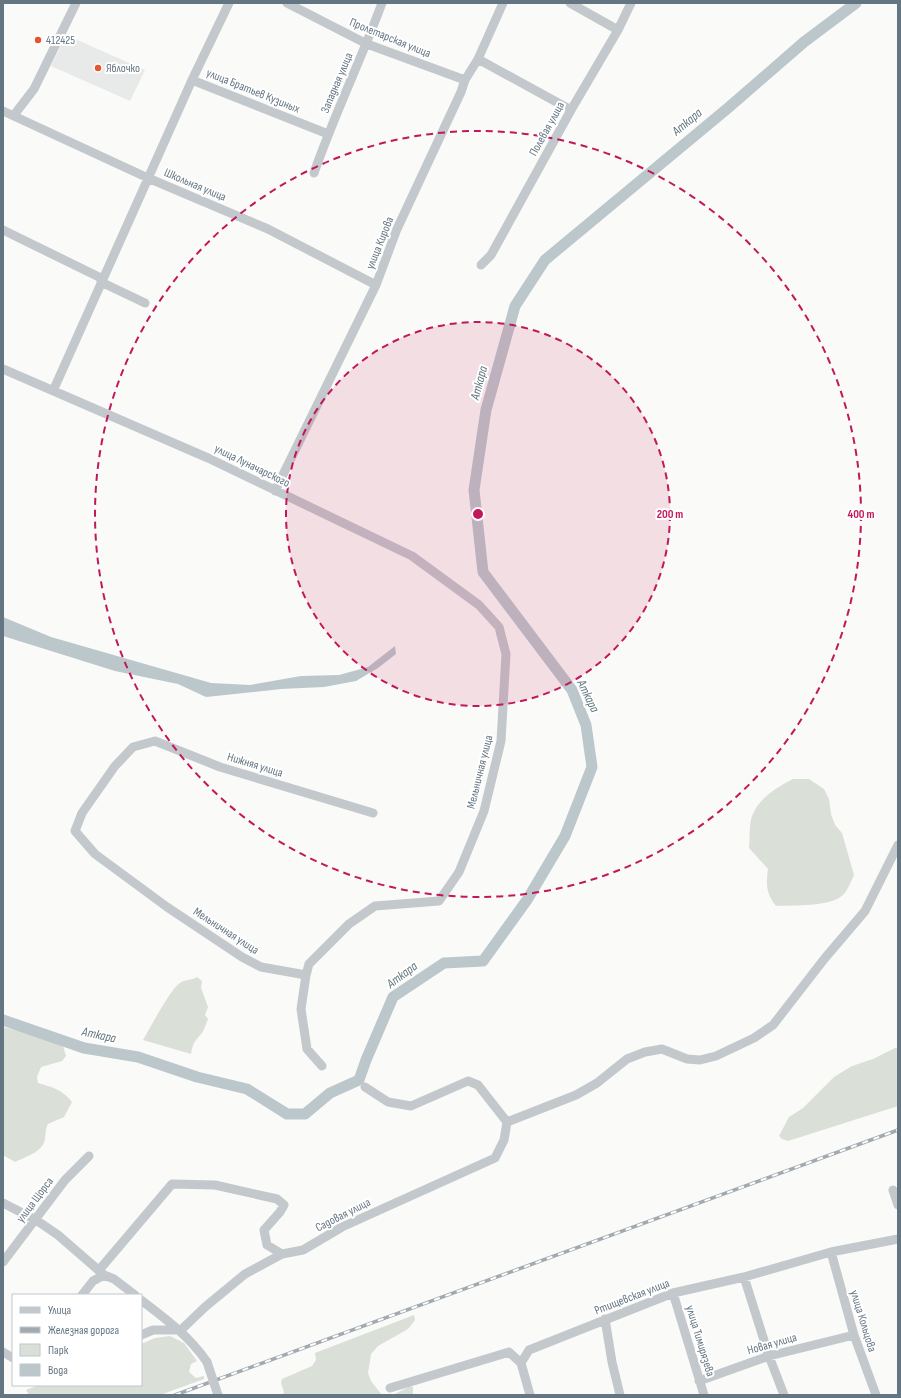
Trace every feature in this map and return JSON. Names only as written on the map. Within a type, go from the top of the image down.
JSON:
[{"type":"street","points":[[14,116],[34,89],[76,3]]},
{"type":"street","points":[[53,391],[192,80],[229,3]]},
{"type":"street","name":"Пролетарская улица","points":[[287,3],[367,44],[465,80]]},
{"type":"street","name":"Западная улица","points":[[314,173],[328,134],[367,44],[382,3]]},
{"type":"street","name":"улица Кирова","points":[[274,490],[376,285],[397,229],[461,92],[465,80],[478,59],[503,3]]},
{"type":"street","points":[[570,3],[618,30]]},
{"type":"street","name":"Полевая улица","points":[[481,265],[491,255],[571,110],[618,30],[631,3]]},
{"type":"street","points":[[478,59],[571,110]]},
{"type":"street","name":"улица Братьев Кузиных","points":[[192,80],[328,134]]},
{"type":"street","name":"Школьная улица","points":[[3,111],[148,178],[268,228],[376,285]]},
{"type":"street","points":[[3,230],[146,303]]},
{"type":"street","name":"улица Луначарского","points":[[3,369],[208,458],[412,556],[479,605],[499,627],[506,654]]},
{"type":"street","name":"Мельничная улица","points":[[75,831],[95,854],[167,907],[242,957],[261,968],[306,975],[309,964],[349,924],[375,906],[439,901],[459,872],[484,811],[501,741],[506,654]]},
{"type":"street","name":"Нижняя улица","points":[[75,831],[82,813],[115,766],[133,747],[155,740],[220,767],[373,813]]},
{"type":"street","points":[[365,1087],[388,1102],[411,1106],[468,1081],[478,1085],[507,1122],[576,1095],[597,1083],[627,1059],[645,1052],[662,1049],[687,1059],[700,1060],[716,1056],[754,1038],[772,1025],[825,958],[865,912],[898,845]]},
{"type":"street","points":[[306,975],[301,1009],[306,1049],[322,1066]]},
{"type":"street","name":"Садовая улица","points":[[181,1330],[205,1307],[245,1274],[282,1254],[303,1250],[342,1226],[495,1158],[504,1140],[507,1122]]},
{"type":"street","name":"улица Щорса","points":[[3,1262],[65,1180],[89,1156]]},
{"type":"street","points":[[83,1294],[172,1184],[215,1185],[277,1199],[284,1205],[280,1212],[264,1230],[266,1245],[282,1254]]},
{"type":"street","points":[[893,1190],[898,1205]]},
{"type":"street","points":[[3,1203],[36,1220],[58,1235],[102,1272],[114,1278],[134,1294]]},
{"type":"street","name":"Ртищевская улица","points":[[521,1363],[529,1350],[672,1293],[744,1277],[831,1252],[898,1239]]},
{"type":"street","name":"улица Кольцова","points":[[831,1252],[854,1335],[876,1395]]},
{"type":"street","points":[[744,1277],[769,1356],[784,1395]]},
{"type":"street","name":"улица Тимирязева","points":[[672,1293],[704,1395]]},
{"type":"street","points":[[142,1301],[181,1330],[196,1346],[207,1362],[218,1395]]},
{"type":"street","points":[[605,1319],[612,1362],[620,1395]]},
{"type":"street","points":[[142,1335],[153,1330],[181,1330]]},
{"type":"street","name":"Новая улица","points":[[699,1381],[769,1356],[854,1335]]},
{"type":"street","points":[[390,1388],[509,1352],[521,1363],[530,1395]]},
{"type":"shaded area","name":"Яблочко","points":[[66,35],[145,70],[130,101],[51,66]]},
{"type":"green space","points":[[793,779],[809,779],[824,789],[829,799],[831,814],[835,825],[842,833],[854,875],[845,893],[830,902],[811,905],[776,906],[770,897],[768,889],[768,869],[749,848],[750,823],[755,810],[769,794]]},
{"type":"green space","points":[[197,977],[202,981],[201,988],[208,1007],[205,1015],[208,1019],[203,1031],[192,1047],[191,1054],[143,1040],[176,986],[186,980]]},
{"type":"green space","points":[[3,1027],[45,1037],[63,1046],[66,1056],[62,1061],[41,1067],[37,1077],[38,1083],[61,1092],[72,1102],[64,1117],[48,1124],[44,1144],[33,1154],[15,1162],[3,1155]]},
{"type":"green space","points":[[895,1048],[898,1048],[898,1106],[788,1141],[779,1136],[789,1117],[803,1108],[834,1077],[852,1066],[873,1059]]},
{"type":"green space","points":[[414,1315],[415,1320],[408,1329],[378,1346],[371,1354],[368,1373],[371,1381],[382,1395],[283,1395],[284,1392],[281,1383],[282,1379],[312,1366],[316,1360],[315,1353]]},
{"type":"green space","points":[[170,1336],[184,1343],[197,1361],[191,1364],[189,1372],[196,1378],[204,1376],[204,1379],[160,1395],[29,1395],[26,1390],[36,1386],[142,1386],[142,1344],[155,1338]]},
{"type":"green space","points":[[410,1386],[413,1387],[413,1395],[393,1395]]},
{"type":"water","points":[[3,617],[51,637],[211,683],[250,685],[301,676],[339,675],[368,667],[395,646],[396,654],[378,668],[356,681],[324,687],[281,689],[206,697],[178,684],[115,671],[3,636]]},
{"type":"waterway","name":"Аткара","points":[[3,1020],[84,1048],[138,1057],[197,1077],[247,1089],[287,1114],[305,1114],[330,1093],[359,1080],[393,997],[444,963],[483,961],[527,900],[565,836],[592,767],[586,725],[572,690],[483,572],[474,490],[486,410],[515,306],[545,260],[728,108],[804,42],[856,3]]},
{"type":"railway","points":[[175,1395],[898,1130]]},
{"type":"place","name":"412425","points":[[38,40]]},
{"type":"place","name":"Яблочко","points":[[98,68]]}]
